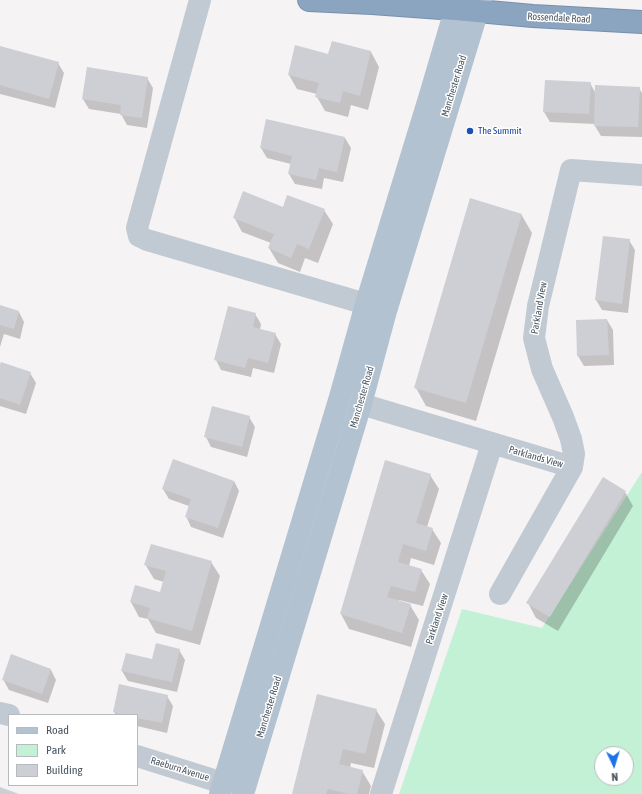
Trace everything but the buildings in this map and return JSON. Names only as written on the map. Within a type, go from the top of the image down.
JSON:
[{"type":"highway","name":"Rossendale Road","points":[[309,0],[479,6],[533,16],[642,22]]},
{"type":"main road","name":"Manchester Road","points":[[244,791],[361,404],[376,308],[430,95],[456,5]]},
{"type":"main road","name":"Manchester Road","points":[[221,788],[340,397],[376,308],[479,6]]},
{"type":"main road","points":[[340,397],[361,404]]},
{"type":"main road","points":[[268,634],[289,641]]},
{"type":"main road","points":[[221,788],[244,791]]},
{"type":"street","points":[[200,0],[137,228],[139,236],[147,240],[376,308]]},
{"type":"street","name":"Parkland View","points":[[572,467],[574,454],[571,439],[542,369],[534,338],[538,306],[571,170],[642,175]]},
{"type":"street","name":"Parklands View","points":[[361,404],[572,467],[500,594]]},
{"type":"street","name":"Parkland View","points":[[381,794],[492,444]]},
{"type":"street","name":"Raeburn Avenue","points":[[138,756],[221,788]]},
{"type":"green space","points":[[642,472],[642,794],[399,794],[462,609],[542,628]]},
{"type":"place","name":"The Summit","points":[[470,131]]}]
